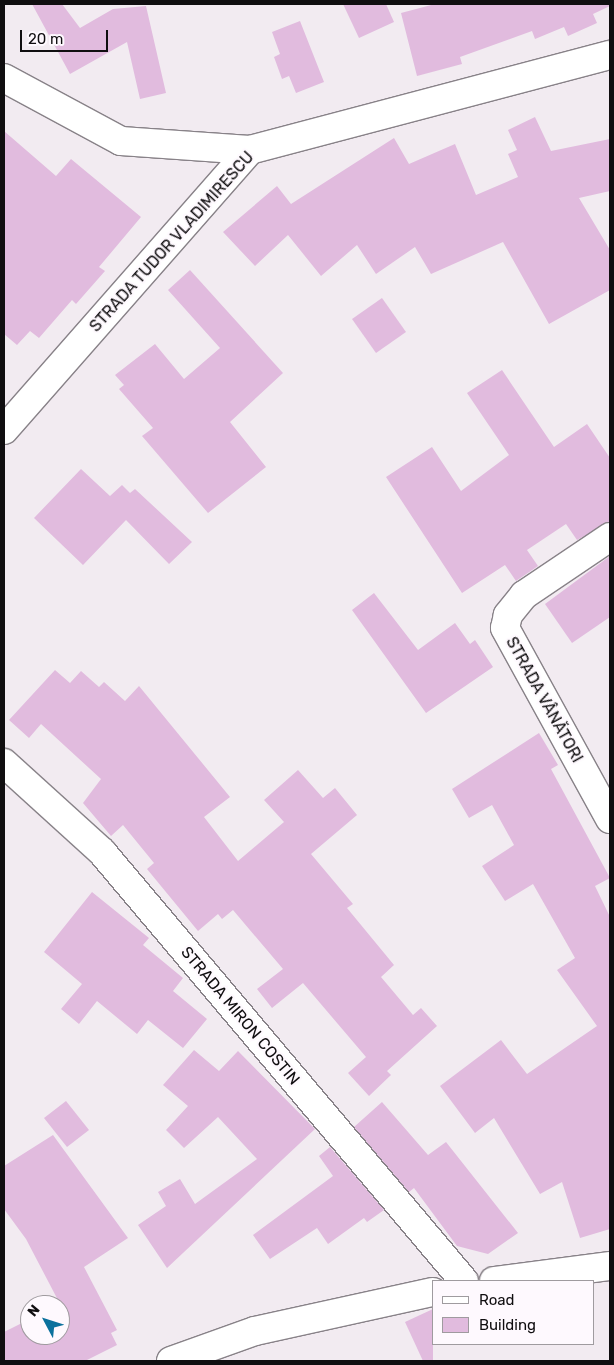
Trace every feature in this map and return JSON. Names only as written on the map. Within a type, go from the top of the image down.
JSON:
[{"type":"street","name":"STRADA TUDOR VLADIMIRESCU","points":[[4,430],[250,150],[610,55]]},
{"type":"street","points":[[4,78],[121,142],[250,150]]},
{"type":"street","name":"STRADA VÂNĂTORI","points":[[610,537],[524,596],[504,628],[610,819]]},
{"type":"street","name":"STRADA MIRON COSTIN","points":[[4,763],[102,852],[463,1280]]},
{"type":"street","points":[[502,1280],[610,1266]]},
{"type":"street","points":[[171,1361],[255,1331],[432,1292]]},
{"type":"building","points":[[32,4],[62,4],[80,28],[113,9],[146,6],[166,93],[140,99],[127,42],[70,74]]},
{"type":"building","points":[[343,4],[386,4],[394,22],[359,38]]},
{"type":"building","points":[[435,4],[610,4],[610,6],[593,14],[597,23],[568,36],[564,27],[535,39],[532,31],[460,57],[462,64],[417,76],[401,13]]},
{"type":"building","points":[[300,21],[324,82],[296,93],[289,76],[282,79],[274,57],[280,54],[272,32]]},
{"type":"building","points":[[535,117],[551,151],[610,139],[610,191],[579,198],[610,250],[610,290],[549,324],[503,242],[431,274],[415,247],[376,274],[357,245],[321,276],[288,235],[255,266],[223,232],[277,186],[291,204],[394,138],[409,164],[455,144],[476,195],[518,177],[508,154],[517,150],[508,130]]},
{"type":"building","points":[[4,131],[56,176],[71,159],[141,217],[99,267],[105,271],[76,304],[72,300],[39,338],[30,331],[17,345],[4,334]]},
{"type":"building","points":[[190,270],[283,373],[230,422],[266,467],[208,513],[142,436],[153,428],[119,389],[124,385],[115,375],[155,344],[184,379],[220,348],[168,290]]},
{"type":"building","points":[[382,298],[406,332],[376,353],[352,319]]},
{"type":"building","points":[[502,370],[554,447],[587,424],[610,458],[610,522],[577,540],[566,524],[527,550],[538,566],[516,581],[505,565],[462,593],[386,477],[432,447],[461,491],[509,455],[467,393]]},
{"type":"building","points":[[81,469],[110,496],[122,485],[130,493],[135,489],[192,542],[169,564],[126,520],[83,565],[34,518]]},
{"type":"building","points":[[610,556],[610,617],[572,643],[545,604]]},
{"type":"building","points":[[374,593],[418,650],[455,623],[470,644],[475,640],[493,667],[426,713],[352,610]]},
{"type":"building","points":[[55,670],[70,683],[81,671],[99,687],[104,682],[125,701],[139,686],[230,797],[204,817],[238,861],[284,822],[264,800],[298,770],[323,798],[335,788],[357,815],[311,854],[353,904],[347,908],[394,965],[381,977],[413,1015],[421,1008],[437,1026],[387,1071],[391,1075],[369,1096],[348,1073],[366,1057],[303,983],[272,1008],[257,989],[283,969],[233,910],[222,919],[218,914],[198,931],[147,869],[154,863],[123,825],[111,836],[83,803],[101,779],[41,724],[29,738],[9,720]]},
{"type":"building","points":[[539,733],[558,765],[551,769],[610,878],[595,886],[610,917],[610,1229],[580,1238],[562,1182],[540,1194],[494,1118],[475,1133],[440,1086],[501,1040],[527,1074],[597,1026],[557,970],[575,958],[533,884],[505,901],[482,866],[514,845],[492,805],[469,818],[452,789]]},
{"type":"building","points":[[92,892],[149,938],[143,945],[183,978],[173,991],[207,1019],[183,1048],[148,1020],[137,1034],[97,1001],[79,1024],[61,1009],[82,984],[44,952]]},
{"type":"building","points":[[194,1050],[219,1071],[238,1051],[315,1129],[167,1268],[138,1225],[166,1206],[158,1192],[180,1179],[195,1204],[257,1159],[218,1117],[184,1148],[166,1130],[188,1106],[163,1085]]},
{"type":"building","points":[[66,1101],[89,1130],[67,1147],[44,1118]]},
{"type":"building","points":[[382,1102],[428,1155],[446,1142],[518,1233],[488,1254],[457,1246],[414,1188],[409,1192],[354,1127]]},
{"type":"building","points":[[53,1135],[128,1238],[84,1267],[117,1330],[111,1333],[117,1345],[85,1361],[4,1361],[4,1332],[20,1324],[20,1345],[70,1345],[70,1295],[55,1295],[26,1239],[4,1209],[4,1166]]},
{"type":"building","points":[[330,1147],[384,1210],[367,1222],[364,1218],[328,1244],[317,1228],[270,1259],[253,1235],[333,1176],[319,1156]]},
{"type":"building","points":[[432,1309],[433,1361],[423,1361],[405,1322]]}]
